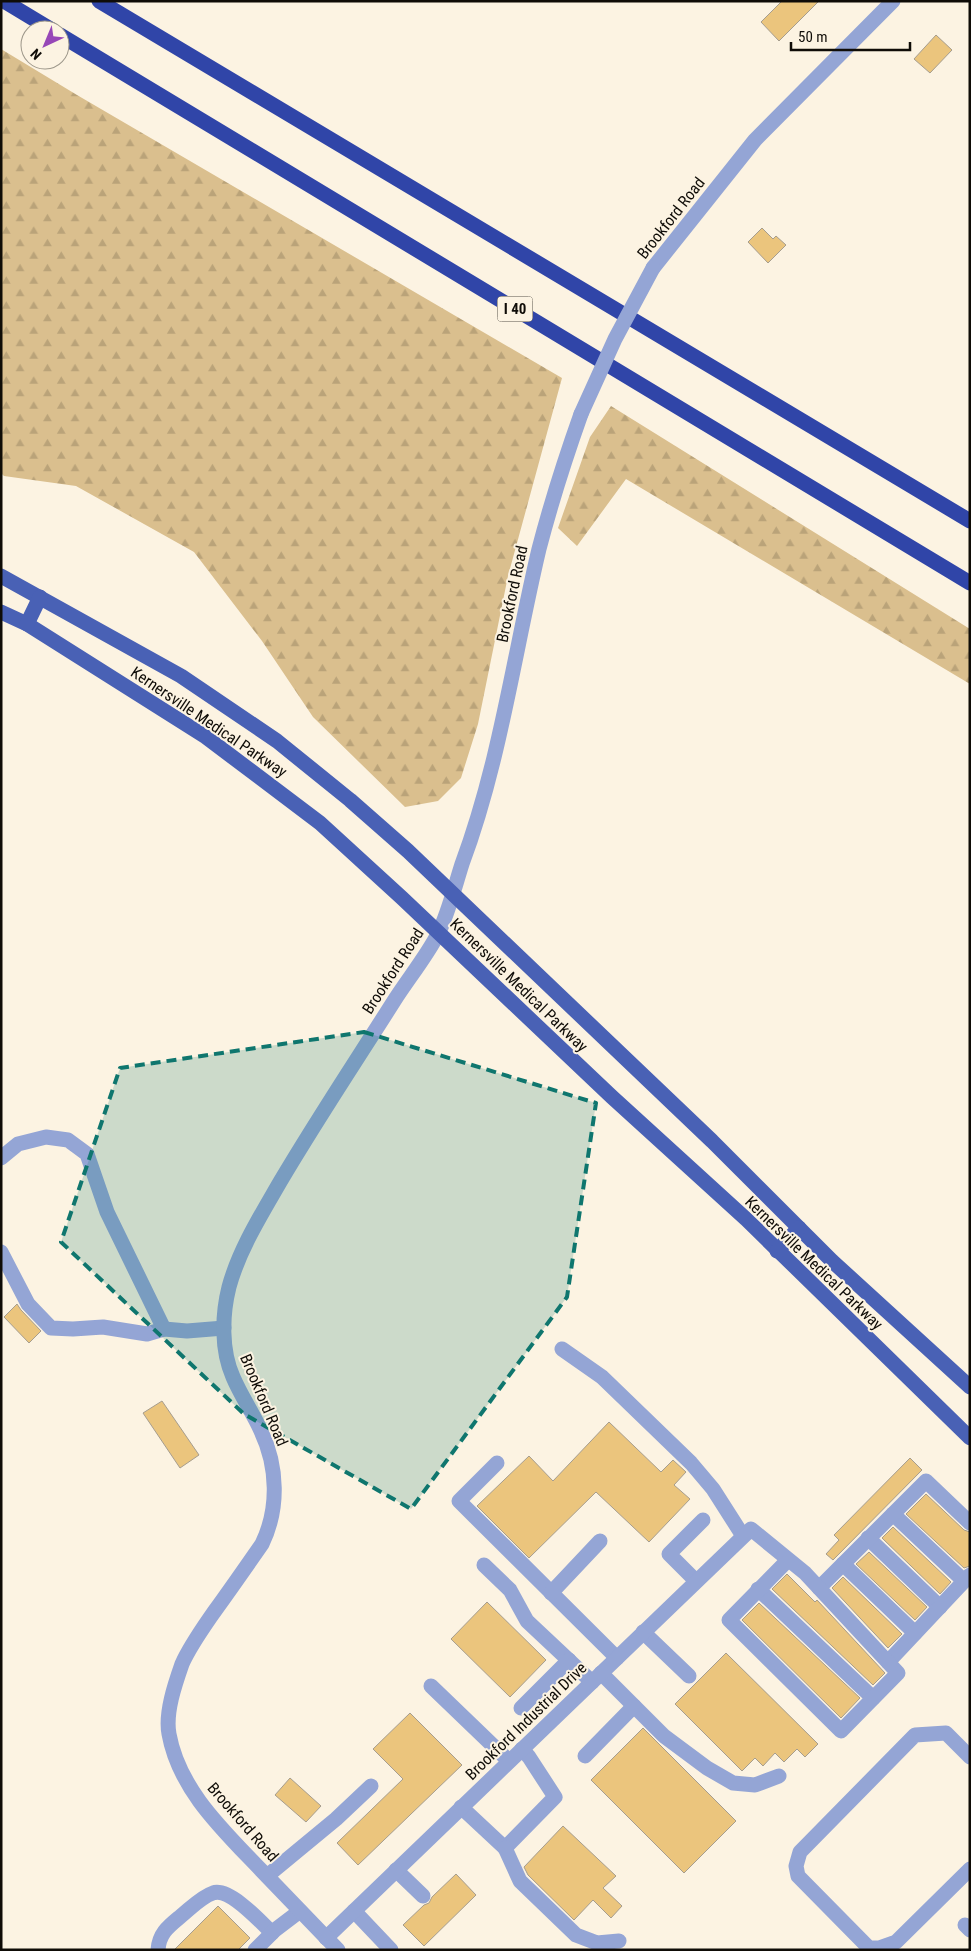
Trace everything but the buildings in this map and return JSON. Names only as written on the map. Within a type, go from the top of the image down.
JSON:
[{"type":"highway","points":[[4,1],[35,20]]},
{"type":"highway","points":[[99,1],[970,521]]},
{"type":"highway","name":"I 40","points":[[70,41],[970,583]]},
{"type":"main road","name":"Kernersville Medical Parkway","points":[[1,576],[181,676],[277,741],[350,800],[452,893],[712,1141],[832,1261],[970,1387]]},
{"type":"main road","points":[[27,624],[40,597]]},
{"type":"main road","name":"Kernersville Medical Parkway","points":[[1,612],[27,624],[161,708],[248,767],[320,822],[612,1097],[746,1219],[777,1252],[970,1438]]},
{"type":"main road","points":[[777,1252],[799,1228]]},
{"type":"street","name":"Brookford Road","points":[[331,1945],[202,1806],[186,1782],[169,1734],[168,1720],[171,1698],[182,1664],[200,1632],[262,1544],[269,1530],[273,1510],[275,1488],[269,1452],[263,1434],[232,1377],[226,1356],[224,1328],[230,1284],[240,1257],[259,1218],[300,1149],[438,933],[474,833],[492,771],[539,550],[556,488],[581,414],[615,339],[653,268],[755,140],[893,1]]},
{"type":"street","points":[[1,1158],[18,1144],[46,1137],[68,1140],[87,1154],[107,1212],[164,1329]]},
{"type":"street","points":[[1,1252],[28,1304],[51,1328],[103,1327],[147,1334],[164,1329],[187,1331],[224,1328]]},
{"type":"street","points":[[562,1349],[602,1377],[691,1463],[747,1532],[788,1560],[805,1574],[898,1673],[841,1731],[729,1620],[788,1560]]},
{"type":"street","points":[[497,1464],[459,1501],[617,1658]]},
{"type":"street","points":[[819,1588],[926,1480],[970,1523]]},
{"type":"street","points":[[888,1662],[967,1578],[893,1514]]},
{"type":"street","points":[[696,1582],[668,1554],[703,1520]]},
{"type":"street","name":"Brookford Industrial Drive","points":[[331,1945],[354,1911],[747,1532]]},
{"type":"street","points":[[868,1538],[940,1607]]},
{"type":"street","points":[[551,1593],[600,1541]]},
{"type":"street","points":[[843,1564],[916,1633]]},
{"type":"street","points":[[484,1565],[510,1590],[527,1620],[569,1660],[596,1677],[634,1706],[664,1736],[707,1768],[733,1783],[755,1785],[779,1776]]},
{"type":"street","points":[[758,1589],[873,1698]]},
{"type":"street","points":[[643,1632],[689,1676]]},
{"type":"street","points":[[521,1708],[569,1660]]},
{"type":"street","points":[[431,1686],[509,1761]]},
{"type":"street","points":[[585,1756],[634,1706]]},
{"type":"street","points":[[970,1757],[946,1733],[915,1734],[800,1852],[796,1866],[798,1876],[869,1948],[880,1948],[896,1942],[970,1869]]},
{"type":"street","points":[[505,1848],[555,1797],[529,1756],[522,1749]]},
{"type":"street","points":[[266,1876],[336,1819],[371,1786]]},
{"type":"street","points":[[461,1808],[505,1848],[520,1881],[576,1935],[597,1943],[620,1941]]},
{"type":"street","points":[[396,1870],[423,1896]]},
{"type":"street","points":[[158,1950],[162,1934],[198,1902],[214,1892],[226,1894],[252,1912],[272,1933]]},
{"type":"street","points":[[255,1950],[272,1933],[300,1911]]},
{"type":"street","points":[[354,1911],[391,1950]]},
{"type":"highlighted area","points":[[364,1032],[596,1103],[567,1297],[411,1509],[244,1414],[61,1242],[120,1068]]},
{"type":"green space","points":[[1,49],[20,60],[20,70],[36,70],[562,378],[508,576],[478,724],[461,778],[438,801],[405,807],[313,717],[262,641],[194,552],[76,486],[4,476],[1,473]]},
{"type":"green space","points":[[611,406],[970,629],[970,684],[626,479],[577,546],[558,528],[590,437]]}]
